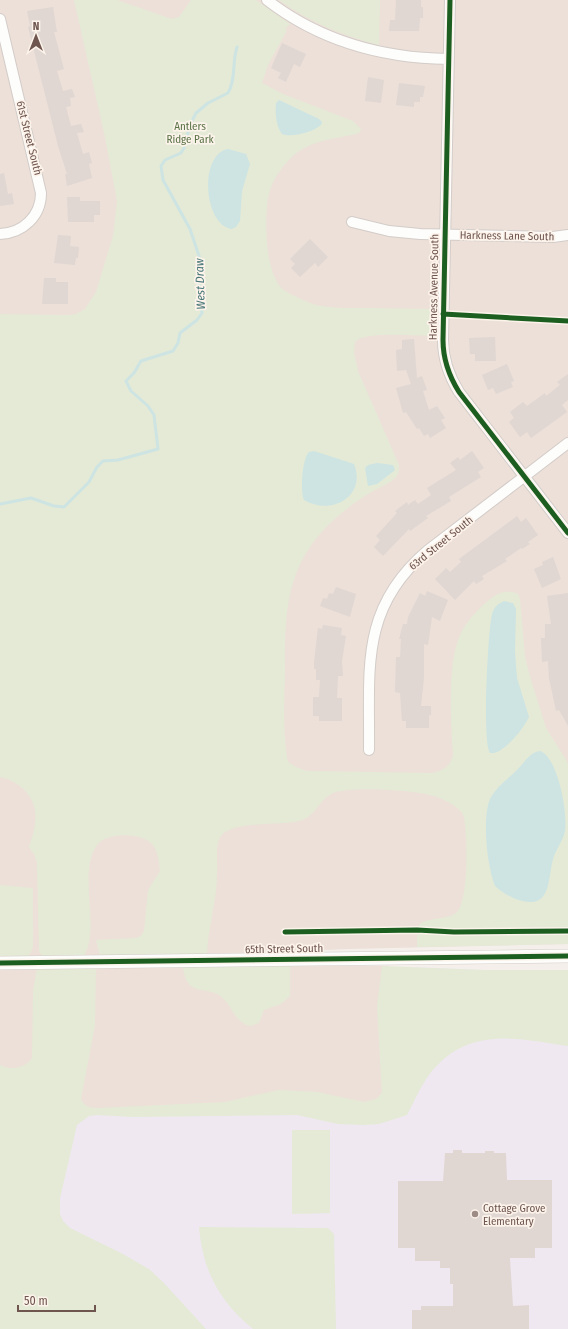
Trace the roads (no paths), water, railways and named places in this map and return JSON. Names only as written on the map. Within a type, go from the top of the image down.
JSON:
[{"type":"street","points":[[267,0],[306,25],[363,49],[406,57],[448,59]]},
{"type":"street","name":"Harkness Avenue South","points":[[450,0],[443,340],[447,367],[459,392],[568,533]]},
{"type":"street","name":"61st Street South","points":[[0,234],[15,231],[28,223],[37,212],[41,195],[38,177],[1,26]]},
{"type":"street","name":"Harkness Lane South","points":[[352,222],[401,232],[445,235],[568,236]]},
{"type":"street","name":"63rd Street South","points":[[369,750],[371,644],[379,614],[390,592],[400,578],[416,561],[568,443]]},
{"type":"street","name":"65th Street South","points":[[0,963],[568,956]]},
{"type":"water","points":[[279,100],[319,119],[322,122],[321,125],[302,134],[282,134],[278,127],[276,115],[276,103]]},
{"type":"water","points":[[228,149],[246,154],[250,164],[242,191],[240,221],[236,227],[232,229],[222,225],[215,216],[210,203],[208,189],[212,163],[219,154]]},
{"type":"water","points":[[314,451],[354,464],[357,476],[355,486],[351,494],[344,500],[325,506],[304,500],[302,490],[303,468],[309,452]]},
{"type":"water","points":[[377,463],[393,465],[395,470],[377,484],[368,486],[365,468],[368,465]]},
{"type":"water","points":[[504,601],[513,603],[516,609],[515,652],[517,678],[529,717],[523,728],[507,745],[501,750],[490,753],[486,729],[486,686],[490,624],[494,609]]},
{"type":"water","points":[[540,751],[546,755],[557,774],[563,800],[566,823],[563,838],[553,859],[549,883],[546,891],[539,900],[527,902],[505,894],[495,886],[486,842],[486,818],[490,799],[495,791],[533,753]]},
{"type":"waterway","name":"West Draw","points":[[0,504],[31,498],[54,506],[64,507],[89,482],[97,467],[103,461],[118,460],[158,449],[154,415],[148,406],[131,391],[126,381],[134,373],[141,361],[173,351],[178,343],[180,333],[197,320],[202,313],[199,292],[200,259],[190,229],[163,180],[161,166],[165,160],[181,153],[184,148],[190,125],[196,113],[208,103],[228,93],[233,77],[237,47]]},
{"type":"place","name":"Cottage Grove Elementary","points":[[475,1214]]},
{"type":"park label","name":"Antlers Ridge Park","points":[[190,132]]}]
